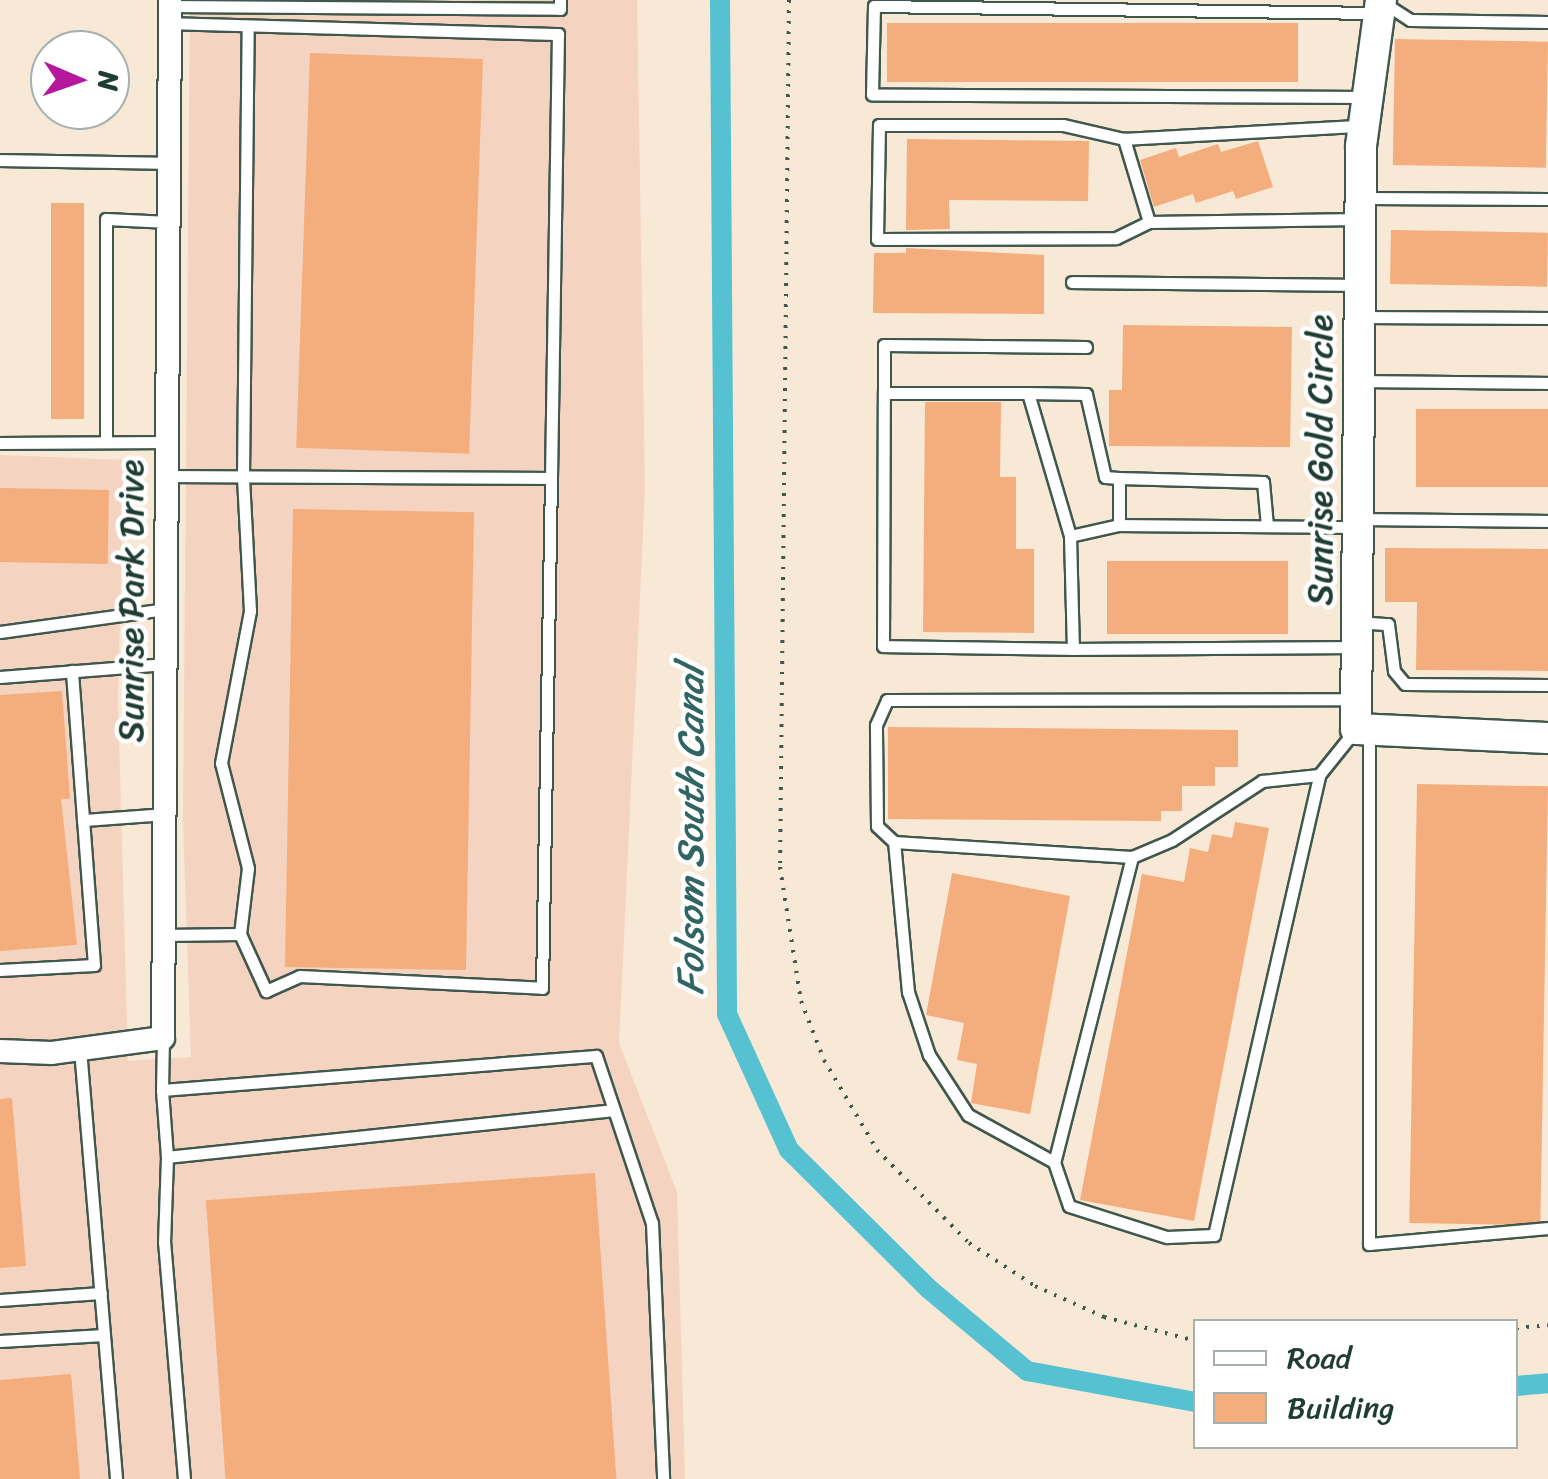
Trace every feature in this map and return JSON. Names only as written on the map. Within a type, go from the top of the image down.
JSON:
[{"type":"street","name":"Sunrise Gold Circle","points":[[1360,719],[1356,635],[1360,208],[1363,111],[1380,5]]},
{"type":"street","name":"Sunrise Park Drive","points":[[162,1038],[170,10]]},
{"type":"street","points":[[1360,719],[1548,738]]},
{"type":"street","points":[[0,1050],[80,1049],[162,1038]]},
{"type":"lane","points":[[170,10],[560,9],[560,0]]},
{"type":"lane","points":[[1363,111],[872,94],[874,6],[1380,5],[1410,20],[1548,22]]},
{"type":"lane","points":[[170,10],[248,26],[558,34],[542,988],[300,976],[266,990],[240,934],[248,868],[221,763],[250,611],[242,476],[248,26]]},
{"type":"lane","points":[[1363,111],[1124,138],[1063,125],[879,125],[877,239],[1116,238],[1149,222],[1548,198]]},
{"type":"lane","points":[[1124,138],[1149,222]]},
{"type":"lane","points":[[0,160],[169,163]]},
{"type":"lane","points":[[106,442],[106,219],[168,222]]},
{"type":"lane","points":[[1072,282],[1360,284]]},
{"type":"lane","points":[[1359,316],[1548,318]]},
{"type":"lane","points":[[1086,347],[884,345],[883,646],[1072,649],[1356,635],[1388,624],[1394,670],[1405,684],[1548,685]]},
{"type":"lane","points":[[1358,380],[1548,383]]},
{"type":"lane","points":[[884,392],[1086,394],[1105,477],[1262,482],[1267,526]]},
{"type":"lane","points":[[1028,394],[1070,536],[1072,649]]},
{"type":"lane","points":[[0,442],[167,442]]},
{"type":"lane","points":[[166,476],[551,478]]},
{"type":"lane","points":[[1119,478],[1119,525]]},
{"type":"lane","points":[[1070,536],[1119,525],[1548,521]]},
{"type":"lane","points":[[0,632],[166,609]]},
{"type":"lane","points":[[0,677],[165,664]]},
{"type":"lane","points":[[0,970],[94,965],[72,671]]},
{"type":"lane","points":[[1320,774],[1262,781],[1172,840],[1132,856],[894,842],[877,826],[876,725],[887,700],[1360,719]]},
{"type":"lane","points":[[1132,856],[1054,1162],[1069,1206],[1166,1237],[1214,1235],[1320,774],[1360,719]]},
{"type":"lane","points":[[1360,719],[1369,1244],[1548,1228]]},
{"type":"lane","points":[[83,820],[164,814]]},
{"type":"lane","points":[[894,842],[908,992],[929,1055],[968,1115],[1054,1162]]},
{"type":"lane","points":[[163,935],[240,934]]},
{"type":"lane","points":[[162,1038],[167,1157],[164,1243],[184,1479]]},
{"type":"lane","points":[[80,1049],[116,1479]]},
{"type":"lane","points":[[162,1090],[596,1056],[652,1223],[663,1479]]},
{"type":"lane","points":[[167,1157],[614,1110]]},
{"type":"lane","points":[[0,1300],[100,1293]]},
{"type":"lane","points":[[0,1341],[104,1335]]},
{"type":"path","points":[[789,0],[780,867],[801,1000],[824,1060],[877,1150],[969,1243],[1035,1286],[1104,1317],[1193,1340]]},
{"type":"path","points":[[1518,1328],[1548,1326]]},
{"type":"shaded area","points":[[190,0],[637,0],[645,489],[619,1043],[677,1192],[685,1479],[0,1479],[0,455],[124,460],[118,699],[128,1061],[191,1057],[183,821]]},
{"type":"building","points":[[887,23],[1298,23],[1298,82],[887,82]]},
{"type":"building","points":[[1395,39],[1548,42],[1546,168],[1393,165]]},
{"type":"building","points":[[310,53],[483,59],[469,454],[296,448]]},
{"type":"building","points":[[907,139],[1089,141],[1088,201],[949,200],[950,229],[906,230]]},
{"type":"building","points":[[1258,141],[1273,187],[1236,199],[1233,191],[1196,203],[1193,194],[1154,207],[1140,160],[1176,148],[1179,157],[1218,144],[1221,152]]},
{"type":"building","points":[[51,203],[84,203],[84,419],[51,419]]},
{"type":"building","points":[[1391,230],[1548,233],[1547,287],[1390,284]]},
{"type":"building","points":[[906,248],[1044,255],[1044,314],[873,313],[874,253],[906,253]]},
{"type":"building","points":[[1123,325],[1292,327],[1290,447],[1109,446],[1109,390],[1122,390]]},
{"type":"building","points":[[925,402],[1001,402],[1000,477],[1016,477],[1016,549],[1034,549],[1034,633],[923,632]]},
{"type":"building","points":[[1416,409],[1548,409],[1548,487],[1416,487]]},
{"type":"building","points":[[0,488],[109,490],[108,564],[0,562]]},
{"type":"building","points":[[293,509],[474,512],[466,970],[285,967]]},
{"type":"building","points":[[1385,548],[1548,549],[1548,671],[1416,670],[1417,602],[1385,602]]},
{"type":"building","points":[[1107,561],[1288,561],[1288,634],[1107,634]]},
{"type":"building","points":[[62,691],[70,799],[61,799],[77,945],[0,951],[0,695]]},
{"type":"building","points":[[888,727],[1238,730],[1238,767],[1215,767],[1215,786],[1182,786],[1182,811],[1161,811],[1161,821],[888,819]]},
{"type":"building","points":[[1417,784],[1548,786],[1540,1225],[1409,1223]]},
{"type":"building","points":[[1235,822],[1269,828],[1194,1221],[1080,1200],[1142,874],[1184,882],[1190,848],[1208,852],[1212,834],[1232,838]]},
{"type":"building","points":[[952,873],[1070,896],[1030,1114],[971,1103],[977,1064],[957,1060],[964,1023],[926,1015]]},
{"type":"building","points":[[12,1098],[26,1266],[0,1268],[0,1099]]},
{"type":"building","points":[[595,1173],[616,1479],[225,1479],[206,1200]]},
{"type":"building","points":[[71,1374],[80,1479],[0,1479],[0,1380]]},
{"type":"waterway","name":"Folsom South Canal","points":[[720,0],[727,1014],[789,1150],[929,1289],[1027,1371],[1193,1401]]},
{"type":"waterway","name":"Folsom South Canal","points":[[1518,1386],[1548,1383]]}]
